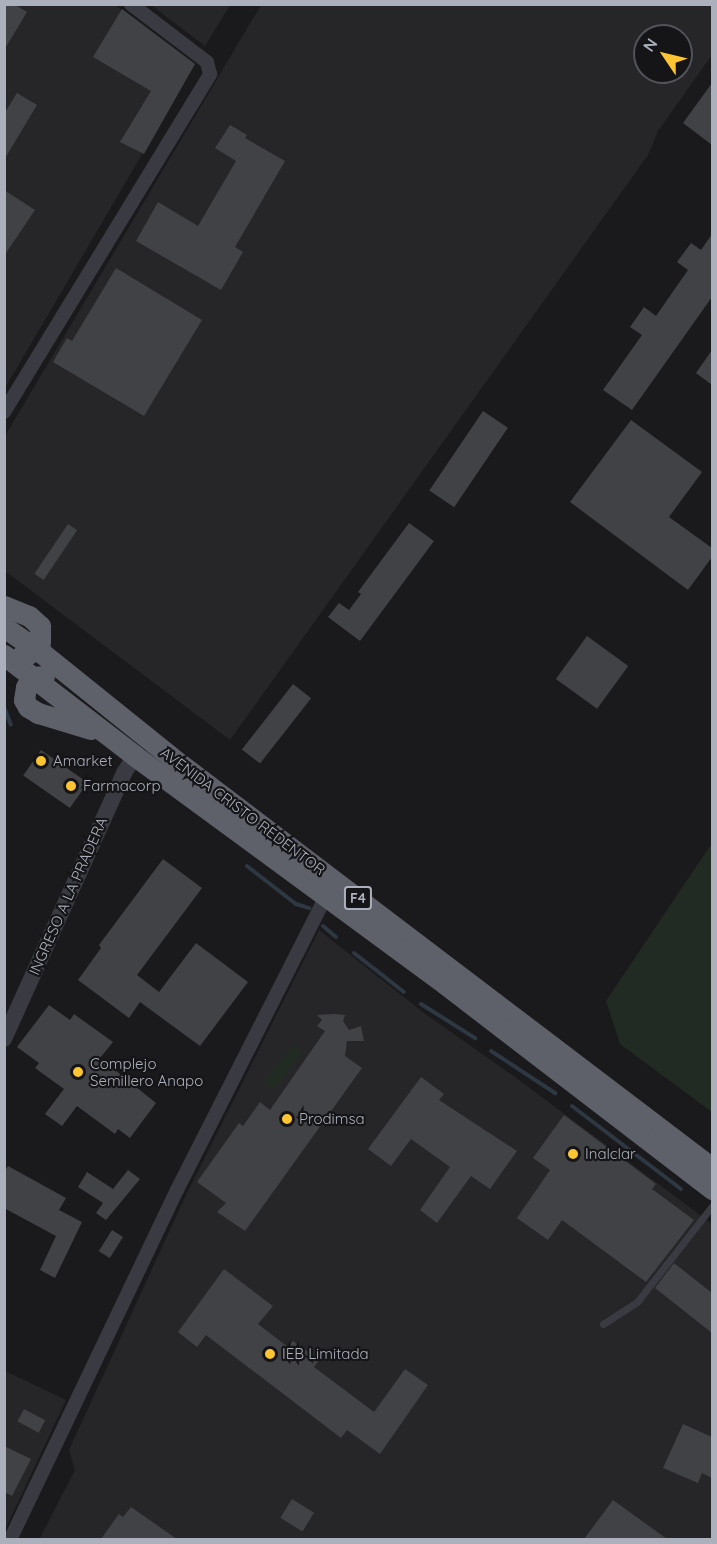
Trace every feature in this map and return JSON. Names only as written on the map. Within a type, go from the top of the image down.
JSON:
[{"type":"highway","points":[[4,606],[29,615],[40,626],[40,642],[28,654],[19,654],[4,644]]},
{"type":"highway","name":"AVENIDA CRISTO REDENTOR","points":[[4,627],[171,757],[712,1168]]},
{"type":"highway","points":[[4,655],[33,677],[43,675],[57,681],[138,740],[171,757]]},
{"type":"highway","name":"AVENIDA CRISTO REDENTOR","points":[[33,677],[24,695],[26,704],[31,709],[80,724],[111,737],[326,896],[712,1189]]},
{"type":"street","points":[[4,412],[210,74],[207,63],[131,4]]},
{"type":"street","name":"INGRESO A LA PRADERA","points":[[6,1032],[124,773],[135,756]]},
{"type":"street","points":[[10,1539],[177,1190],[326,896]]},
{"type":"lane","points":[[603,1324],[636,1302],[712,1206]]},
{"type":"shaded area","points":[[4,5],[115,5],[195,64],[5,388]]},
{"type":"shaded area","points":[[151,5],[230,5],[205,46]]},
{"type":"shaded area","points":[[261,5],[712,5],[712,55],[693,82],[693,24],[633,24],[633,84],[691,84],[658,131],[648,155],[230,740],[5,571],[5,436]]},
{"type":"shaded area","points":[[712,843],[712,1112],[620,1044],[606,1001]]},
{"type":"shaded area","points":[[319,930],[424,1013],[515,1077],[712,1224],[712,1539],[39,1540],[75,1470],[69,1450],[186,1195]]},
{"type":"shaded area","points":[[292,1045],[301,1049],[301,1053],[277,1087],[269,1087],[265,1081]]},
{"type":"shaded area","points":[[5,1371],[66,1400],[5,1530]]},
{"type":"building","points":[[4,4],[14,4],[27,12],[4,50]]},
{"type":"building","points":[[122,9],[195,64],[144,154],[120,142],[151,91],[93,57]]},
{"type":"building","points":[[712,83],[712,145],[683,123]]},
{"type":"building","points":[[17,93],[37,105],[4,160],[4,114]]},
{"type":"building","points":[[230,125],[247,135],[245,138],[285,161],[235,247],[243,252],[221,290],[136,241],[158,202],[198,226],[236,161],[215,148]]},
{"type":"building","points":[[4,190],[35,210],[4,256]]},
{"type":"building","points":[[712,234],[712,297],[632,410],[603,390],[642,335],[630,327],[644,307],[656,316],[688,270],[677,262],[691,243],[701,250]]},
{"type":"building","points":[[116,268],[202,320],[144,416],[53,362],[67,338],[72,341]]},
{"type":"building","points":[[712,350],[712,385],[696,373]]},
{"type":"building","points":[[483,411],[508,428],[454,507],[429,491]]},
{"type":"building","points":[[631,420],[702,472],[669,517],[712,548],[712,557],[688,590],[570,502]]},
{"type":"building","points":[[409,523],[434,541],[360,641],[328,617],[339,603],[349,610],[361,594],[358,592]]},
{"type":"building","points":[[68,524],[77,530],[44,580],[34,574]]},
{"type":"building","points":[[587,636],[628,666],[597,709],[556,679]]},
{"type":"building","points":[[293,684],[311,698],[260,764],[242,749]]},
{"type":"building","points":[[41,750],[88,783],[70,808],[23,775]]},
{"type":"building","points":[[163,859],[202,888],[137,975],[159,992],[196,943],[248,982],[200,1046],[140,1002],[129,1018],[78,980],[101,948],[99,945]]},
{"type":"building","name":"Complejo Semillero Anapo","points":[[49,1005],[70,1020],[74,1014],[113,1042],[100,1058],[156,1103],[130,1138],[118,1129],[115,1134],[77,1106],[62,1126],[45,1114],[64,1089],[35,1068],[39,1063],[17,1047]]},
{"type":"building","name":"Prodimsa","points":[[317,1015],[345,1015],[343,1021],[349,1030],[361,1026],[364,1041],[347,1041],[345,1056],[362,1068],[245,1231],[217,1212],[226,1203],[197,1182],[239,1123],[243,1126],[260,1102],[270,1110],[325,1031],[317,1026],[322,1020]]},
{"type":"building","points":[[421,1077],[444,1094],[439,1100],[517,1151],[490,1189],[471,1176],[437,1223],[420,1210],[450,1167],[411,1139],[391,1166],[368,1149]]},
{"type":"building","points":[[564,1115],[656,1184],[652,1189],[694,1220],[646,1282],[562,1220],[548,1240],[517,1218],[550,1170],[533,1158]]},
{"type":"building","points":[[8,1166],[66,1198],[59,1210],[82,1222],[55,1278],[40,1270],[56,1236],[4,1208],[4,1172]]},
{"type":"building","points":[[128,1170],[140,1179],[106,1220],[96,1213],[103,1203],[78,1187],[87,1172],[113,1189]]},
{"type":"building","points":[[112,1230],[123,1237],[110,1258],[99,1251]]},
{"type":"building","points":[[674,1263],[712,1293],[712,1333],[655,1288]]},
{"type":"building","name":"IEB Limitada","points":[[224,1269],[273,1306],[258,1324],[288,1347],[293,1341],[319,1360],[314,1367],[374,1412],[405,1369],[428,1385],[380,1454],[347,1430],[341,1438],[206,1335],[197,1347],[178,1332]]},
{"type":"building","points":[[24,1409],[45,1420],[39,1433],[17,1421]]},
{"type":"building","points":[[683,1424],[712,1437],[712,1478],[702,1473],[698,1483],[663,1468]]},
{"type":"building","points":[[4,1446],[31,1459],[12,1496],[4,1492]]},
{"type":"building","points":[[292,1499],[314,1513],[302,1531],[280,1518]]},
{"type":"building","points":[[613,1500],[667,1539],[584,1539]]},
{"type":"building","points":[[131,1507],[177,1539],[101,1539],[119,1514],[123,1517]]},
{"type":"waterway","points":[[4,707],[11,725]]},
{"type":"waterway","points":[[247,866],[296,904],[309,908]]},
{"type":"waterway","points":[[323,926],[336,937]]},
{"type":"waterway","points":[[354,953],[404,992]]},
{"type":"waterway","points":[[421,1004],[475,1038]]},
{"type":"waterway","points":[[491,1051],[555,1093]]},
{"type":"waterway","points":[[572,1106],[681,1189]]},
{"type":"place","name":"Amarket","points":[[41,761]]},
{"type":"place","name":"Farmacorp","points":[[71,786]]},
{"type":"place","name":"Complejo Semillero Anapo","points":[[78,1072]]},
{"type":"place","name":"Prodimsa","points":[[287,1119]]},
{"type":"place","name":"Inalclar","points":[[573,1154]]},
{"type":"place","name":"IEB Limitada","points":[[270,1354]]}]
